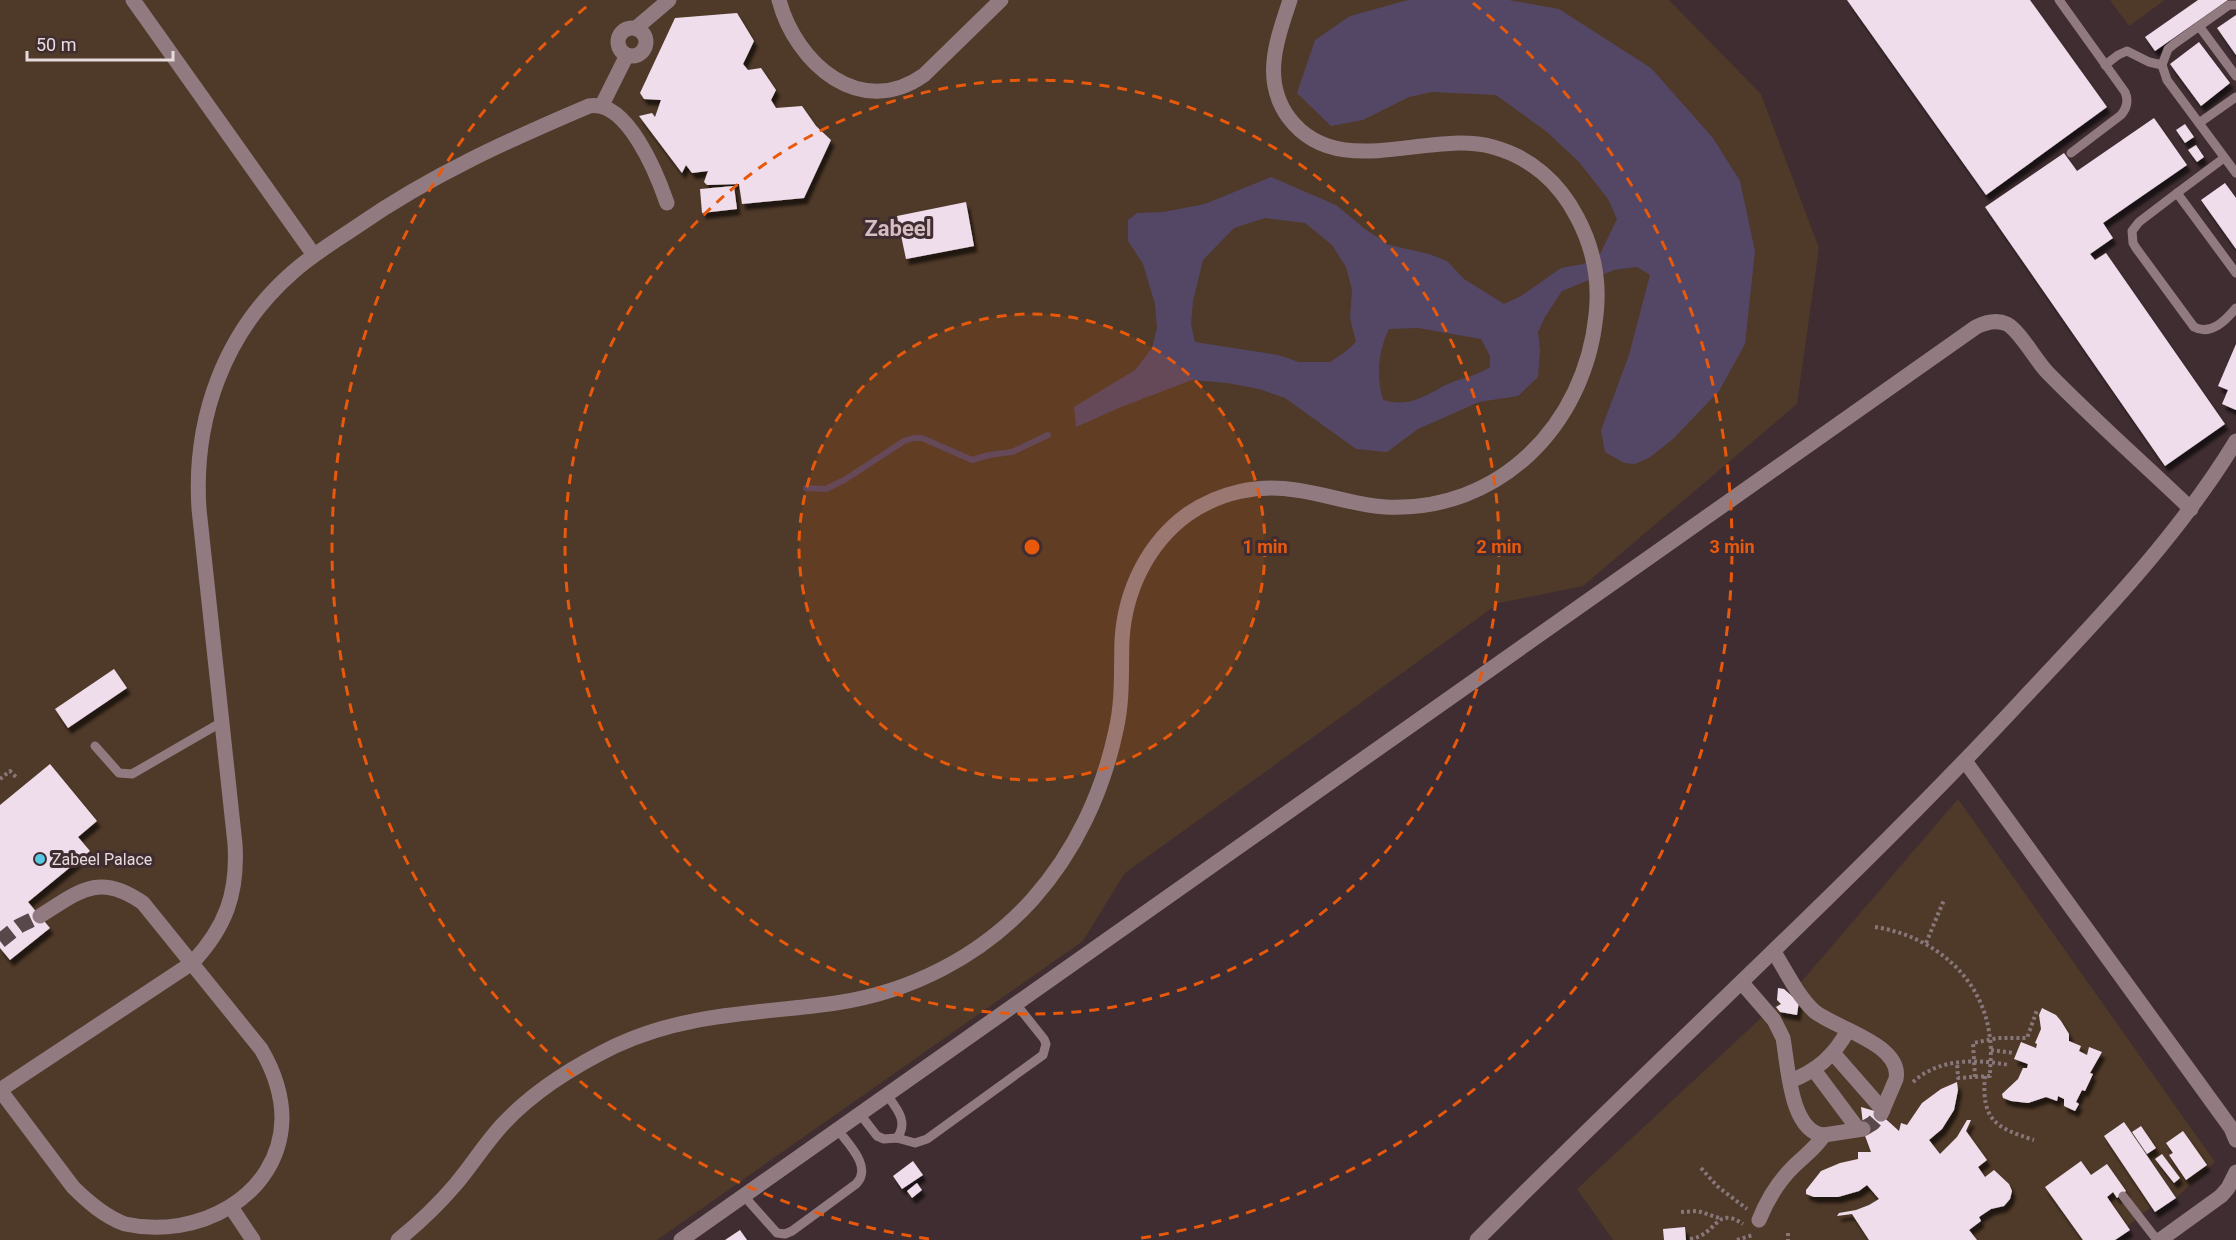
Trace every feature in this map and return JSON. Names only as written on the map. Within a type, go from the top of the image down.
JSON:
[{"type":"street","points":[[133,0],[314,255]]},
{"type":"street","points":[[602,105],[627,55],[640,54],[646,43],[642,31],[636,28],[669,0]]},
{"type":"street","points":[[779,0],[790,29],[812,59],[836,80],[850,87],[865,92],[880,93],[911,84],[924,75],[1001,0]]},
{"type":"street","points":[[398,1240],[444,1198],[487,1142],[524,1104],[566,1072],[608,1050],[647,1033],[708,1016],[833,1003],[885,993],[926,977],[960,959],[1009,923],[1050,878],[1067,853],[1092,806],[1116,731],[1121,704],[1122,634],[1131,591],[1152,551],[1167,532],[1185,516],[1216,499],[1251,489],[1299,490],[1378,506],[1404,507],[1430,504],[1455,498],[1495,480],[1524,460],[1546,439],[1578,388],[1588,360],[1597,305],[1596,280],[1585,232],[1563,192],[1532,164],[1494,147],[1453,142],[1362,152],[1328,146],[1312,138],[1298,128],[1287,115],[1278,100],[1273,83],[1274,48],[1290,0]]},
{"type":"street","points":[[40,916],[76,893],[107,885],[143,903],[192,963],[261,1050],[275,1076],[282,1120],[276,1150],[264,1177],[245,1201],[233,1210],[204,1225],[172,1231],[140,1229],[110,1217],[96,1209],[73,1187],[0,1090],[192,963],[216,934],[231,900],[235,881],[236,844],[197,487],[204,422],[218,376],[242,330],[274,290],[314,255],[374,214],[439,175],[473,157],[583,108],[602,105],[614,111],[637,139],[654,170],[667,203]]},
{"type":"street","points":[[681,1240],[1986,322],[1996,321],[2014,329],[2048,372],[2191,509]]},
{"type":"street","points":[[1477,1240],[1571,1145],[1774,952],[1965,761],[2116,600],[2191,509],[2236,441]]},
{"type":"street","points":[[1965,761],[2231,1128],[2236,1140]]},
{"type":"street","points":[[1774,952],[1806,1002],[1822,1017],[1873,1043],[1896,1067],[1896,1079],[1882,1112],[1833,1053]]},
{"type":"street","points":[[1742,983],[1779,1029],[1785,1048],[1794,1099],[1803,1122],[1812,1132],[1824,1135],[1861,1129],[1814,1070]]},
{"type":"street","points":[[1790,1081],[1814,1070],[1833,1053],[1848,1030]]},
{"type":"street","points":[[1756,1221],[1784,1177],[1815,1148],[1824,1135]]},
{"type":"street","points":[[2158,1240],[2221,1197],[2236,1172]]},
{"type":"street","points":[[233,1210],[254,1240]]},
{"type":"lane","points":[[2059,0],[2124,92],[2126,107],[2121,115],[2071,153]]},
{"type":"lane","points":[[2235,168],[2224,158],[2168,80],[2162,65],[2168,49],[2229,5],[2236,5]]},
{"type":"lane","points":[[2199,26],[2236,76]]},
{"type":"lane","points":[[2105,65],[2118,54],[2127,51],[2149,62],[2162,65]]},
{"type":"lane","points":[[2199,123],[2236,97]]},
{"type":"lane","points":[[2224,158],[2135,226],[2132,231],[2133,243],[2194,327],[2199,330],[2210,330],[2236,308]]},
{"type":"lane","points":[[2177,193],[2236,273]]},
{"type":"lane","points":[[95,746],[119,773],[132,774],[222,722]]},
{"type":"lane","points":[[860,1114],[877,1136],[915,1143],[927,1139],[1043,1055],[1046,1044],[1044,1039],[1016,1004]]},
{"type":"lane","points":[[887,1095],[903,1120],[903,1127],[897,1138]]},
{"type":"lane","points":[[744,1196],[777,1233],[785,1234],[792,1231],[856,1184],[862,1177],[862,1163],[838,1130]]},
{"type":"lane","points":[[2122,1196],[2158,1240]]},
{"type":"path","points":[[0,778],[10,771],[16,777]]},
{"type":"path","points":[[1926,943],[1944,900]]},
{"type":"path","points":[[1875,927],[1902,933],[1926,943],[1950,960],[1968,981],[1982,1006],[1990,1039],[1990,1077],[1959,1078],[1957,1062]]},
{"type":"path","points":[[1975,1077],[1973,1043],[1990,1039],[2027,1038],[2037,1010]]},
{"type":"path","points":[[1990,1050],[2014,1053]]},
{"type":"path","points":[[1907,1088],[1928,1071],[1947,1064],[1974,1061],[2009,1065]]},
{"type":"path","points":[[1985,1076],[1983,1095],[1994,1120],[2008,1132],[2034,1140]]},
{"type":"path","points":[[1701,1168],[1756,1221]]},
{"type":"path","points":[[1681,1212],[1698,1211],[1722,1219]]},
{"type":"path","points":[[1690,1239],[1707,1233],[1722,1219],[1731,1217],[1756,1221]]},
{"type":"path","points":[[1788,1233],[1788,1240]]},
{"type":"shaded area","points":[[0,0],[1669,0],[1761,94],[1819,248],[1797,404],[1583,586],[1499,603],[1125,873],[1083,941],[657,1240],[0,1240]]},
{"type":"shaded area","points":[[1408,0],[1509,0],[1559,9],[1651,68],[1713,138],[1740,181],[1755,251],[1745,344],[1719,391],[1673,439],[1649,458],[1635,464],[1624,463],[1605,452],[1601,430],[1629,355],[1650,275],[1637,267],[1614,270],[1562,291],[1538,332],[1540,350],[1538,377],[1518,396],[1479,402],[1418,429],[1387,452],[1356,449],[1285,398],[1259,389],[1192,380],[1076,427],[1074,407],[1135,370],[1152,348],[1157,328],[1155,304],[1143,264],[1128,241],[1128,220],[1137,213],[1163,212],[1205,204],[1271,177],[1336,205],[1389,245],[1429,254],[1447,261],[1464,279],[1504,304],[1521,296],[1561,268],[1583,264],[1600,254],[1617,219],[1608,199],[1579,162],[1547,132],[1496,95],[1432,92],[1409,97],[1363,120],[1331,126],[1297,93],[1315,40],[1350,16]],"holes":[[[1265,218],[1305,223],[1332,245],[1346,267],[1352,290],[1350,318],[1356,342],[1330,362],[1299,362],[1278,355],[1195,342],[1191,324],[1193,301],[1203,260],[1234,228]],[[1418,328],[1481,339],[1490,356],[1490,367],[1418,399],[1402,402],[1383,400],[1379,382],[1379,364],[1382,346],[1389,329]]]},
{"type":"shaded area","points":[[2110,0],[2165,0],[2129,26]]},
{"type":"shaded area","points":[[1958,799],[2215,1162],[2176,1198],[2155,1212],[2151,1207],[2128,1226],[2130,1230],[2115,1240],[1613,1240],[1577,1189],[1796,988]]},
{"type":"building","points":[[1847,0],[2030,0],[2107,107],[1986,195]]},
{"type":"building","points":[[2198,0],[2228,0],[2155,51],[2145,37]]},
{"type":"building","points":[[737,13],[754,41],[743,64],[748,70],[761,68],[776,90],[771,100],[776,108],[802,106],[816,126],[831,140],[804,198],[742,204],[739,184],[707,185],[704,182],[708,171],[692,173],[686,165],[682,173],[639,116],[652,113],[655,117],[661,100],[644,99],[640,93],[675,18]]},
{"type":"building","points":[[2236,15],[2236,55],[2217,28]]},
{"type":"building","points":[[2199,42],[2230,83],[2201,106],[2170,64]]},
{"type":"building","points":[[2154,118],[2187,165],[2103,223],[2113,238],[2090,254],[2095,260],[2106,253],[2225,424],[2165,466],[1985,207],[2064,153],[2077,171]]},
{"type":"building","points":[[2185,124],[2194,137],[2185,143],[2176,130]]},
{"type":"building","points":[[2196,145],[2204,157],[2197,162],[2188,150]]},
{"type":"building","points":[[2225,183],[2236,198],[2236,249],[2201,200]]},
{"type":"building","points":[[734,186],[737,209],[702,213],[700,189]]},
{"type":"building","points":[[966,202],[974,246],[906,259],[897,216]]},
{"type":"building","points":[[2236,344],[2236,410],[2222,404],[2228,390],[2218,386]]},
{"type":"building","points":[[114,669],[127,688],[68,728],[55,709]]},
{"type":"building","name":"Zabeel Palace","points":[[50,764],[97,821],[78,837],[90,851],[28,902],[50,928],[10,960],[0,948],[0,805]]},
{"type":"building","points":[[1778,988],[1784,989],[1793,997],[1797,995],[1799,1001],[1797,1015],[1780,1012],[1776,1007],[1781,1004],[1777,1000]]},
{"type":"building","points":[[2042,1008],[2056,1015],[2069,1034],[2069,1041],[2081,1046],[2079,1051],[2087,1055],[2089,1047],[2102,1052],[2090,1073],[2093,1074],[2085,1091],[2082,1090],[2076,1102],[2079,1104],[2075,1111],[2064,1106],[2064,1099],[2058,1096],[2057,1101],[2046,1097],[2028,1103],[2003,1098],[2002,1094],[2018,1079],[2023,1068],[2027,1068],[2028,1064],[2014,1059],[2021,1042],[2036,1048],[2035,1043],[2041,1029],[2039,1015]]},
{"type":"building","points":[[1957,1082],[1958,1090],[1954,1110],[1942,1129],[1929,1140],[1940,1154],[1957,1137],[1967,1120],[1971,1120],[1966,1131],[1987,1160],[1978,1167],[1985,1177],[1994,1170],[2009,1184],[2012,1191],[2010,1199],[2004,1206],[1991,1209],[1979,1217],[1981,1221],[1969,1230],[1977,1240],[1869,1240],[1852,1214],[1837,1216],[1839,1213],[1856,1210],[1879,1199],[1867,1185],[1859,1191],[1838,1197],[1814,1197],[1806,1194],[1806,1190],[1821,1171],[1858,1159],[1858,1152],[1871,1152],[1864,1133],[1861,1107],[1878,1112],[1899,1131],[1901,1123],[1907,1125],[1922,1103],[1941,1089]]},
{"type":"building","points":[[2124,1122],[2176,1198],[2155,1212],[2104,1136]]},
{"type":"building","points":[[2141,1126],[2156,1148],[2147,1154],[2132,1132]]},
{"type":"building","points":[[2183,1131],[2207,1165],[2186,1180],[2169,1155],[2173,1153],[2166,1143]]},
{"type":"building","points":[[2162,1154],[2180,1178],[2174,1183],[2155,1159]]},
{"type":"building","points":[[913,1161],[923,1175],[902,1189],[893,1176]]},
{"type":"building","points":[[2081,1161],[2091,1175],[2107,1164],[2126,1191],[2117,1198],[2113,1192],[2107,1197],[2130,1230],[2115,1240],[2083,1240],[2045,1187]]},
{"type":"building","points":[[917,1183],[922,1190],[912,1198],[907,1191]]},
{"type":"building","points":[[1685,1227],[1686,1240],[1664,1240],[1663,1229]]},
{"type":"building","points":[[740,1230],[747,1240],[725,1240]]},
{"type":"waterway","points":[[806,488],[826,489],[846,479],[904,441],[914,438],[922,438],[972,460],[1012,452],[1048,435]]},
{"type":"tunnel","points":[[0,941],[19,926],[40,916]]},
{"type":"tunnel","points":[[1863,1129],[1881,1114]]},
{"type":"place","name":"Zabeel Palace","points":[[40,859]]},
{"type":"district","name":"Zabeel","points":[[898,228]]}]
